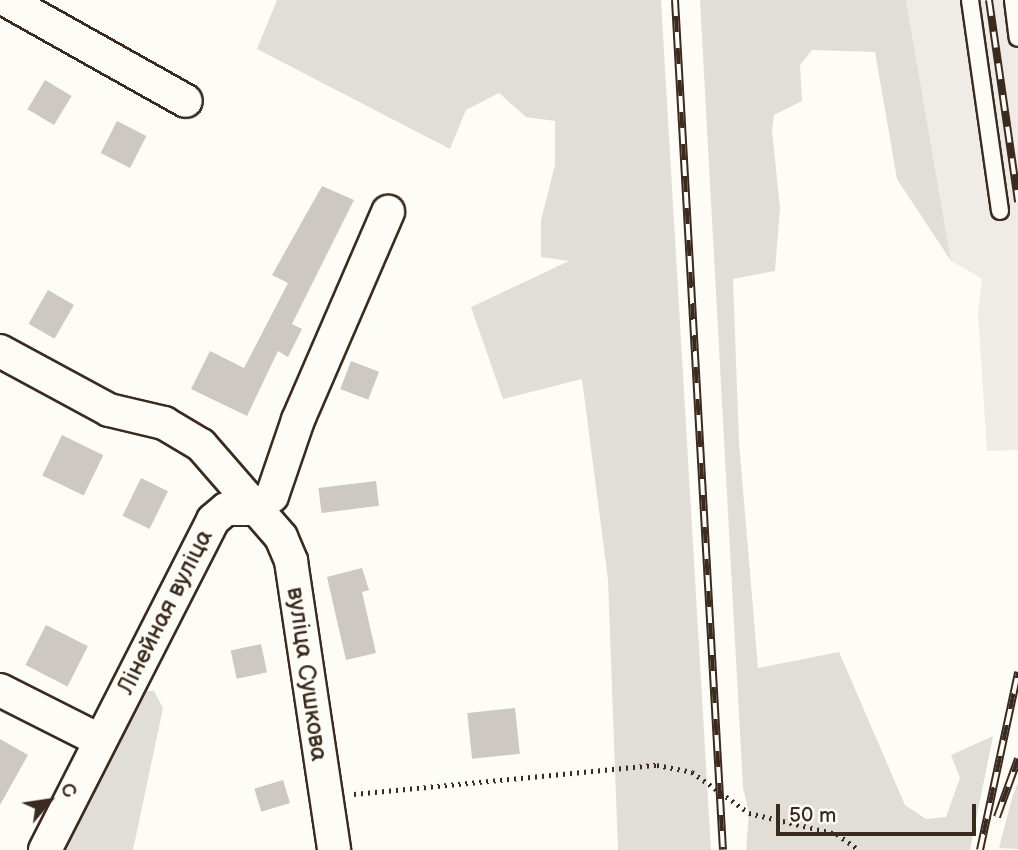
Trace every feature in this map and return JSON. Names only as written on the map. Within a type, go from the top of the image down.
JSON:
[{"type":"street","points":[[6,0],[186,101]]},
{"type":"street","points":[[254,509],[272,496],[298,420],[388,212]]},
{"type":"street","name":"вуліца Сушкова","points":[[0,351],[108,410],[164,424],[201,445],[281,537],[291,561],[334,850]]},
{"type":"street","name":"Лінейная вуліца","points":[[45,850],[213,520],[226,509],[254,509]]},
{"type":"street","points":[[0,690],[99,740]]},
{"type":"lane","points":[[970,0],[1000,211]]},
{"type":"lane","points":[[1013,0],[1018,38]]},
{"type":"path","points":[[325,797],[657,765],[692,772],[749,813],[837,834],[859,850]]},
{"type":"shaded area","points":[[277,0],[661,0],[711,850],[618,850],[608,580],[582,379],[503,399],[471,307],[569,261],[541,257],[541,220],[555,165],[555,121],[526,117],[499,93],[466,110],[450,149],[257,49]]},
{"type":"shaded area","points":[[700,0],[906,0],[951,261],[897,179],[875,52],[812,50],[800,65],[802,101],[774,115],[772,130],[780,208],[775,271],[733,279],[739,442],[758,668],[839,652],[905,805],[926,819],[946,817],[960,778],[951,755],[993,736],[970,850],[746,850],[749,813],[743,788]]},
{"type":"shaded area","points":[[906,0],[1018,0],[1018,450],[987,451],[978,313],[982,279],[951,261]]},
{"type":"shaded area","points":[[137,691],[154,691],[163,708],[133,850],[54,850]]},
{"type":"shaded area","points":[[1018,782],[1018,849],[999,848],[1012,798]]},
{"type":"building","points":[[45,80],[72,96],[54,125],[27,109]]},
{"type":"building","points":[[117,121],[146,136],[130,168],[101,153]]},
{"type":"building","points":[[322,186],[354,200],[292,324],[302,329],[288,357],[278,351],[247,416],[191,389],[210,351],[244,368],[288,283],[272,275]]},
{"type":"building","points":[[48,290],[74,305],[54,339],[28,324]]},
{"type":"building","points":[[351,361],[379,372],[368,400],[340,389]]},
{"type":"building","points":[[62,435],[103,455],[84,496],[42,475]]},
{"type":"building","points":[[141,478],[168,491],[150,529],[123,516]]},
{"type":"building","points":[[376,481],[379,506],[321,513],[318,488]]},
{"type":"building","points":[[362,568],[369,590],[362,592],[376,653],[346,660],[327,577]]},
{"type":"building","points":[[46,625],[88,646],[67,686],[26,665]]},
{"type":"building","points":[[261,644],[267,672],[237,679],[231,650]]},
{"type":"building","points":[[515,708],[520,754],[472,759],[467,713]]},
{"type":"building","points":[[0,739],[28,755],[0,805]]},
{"type":"building","points":[[283,780],[290,803],[261,812],[254,789]]},
{"type":"railway","points":[[675,0],[723,850]]},
{"type":"railway","points":[[989,0],[1018,202]]},
{"type":"railway","points":[[980,850],[1018,672]]},
{"type":"railway","points":[[997,817],[1018,759]]}]
